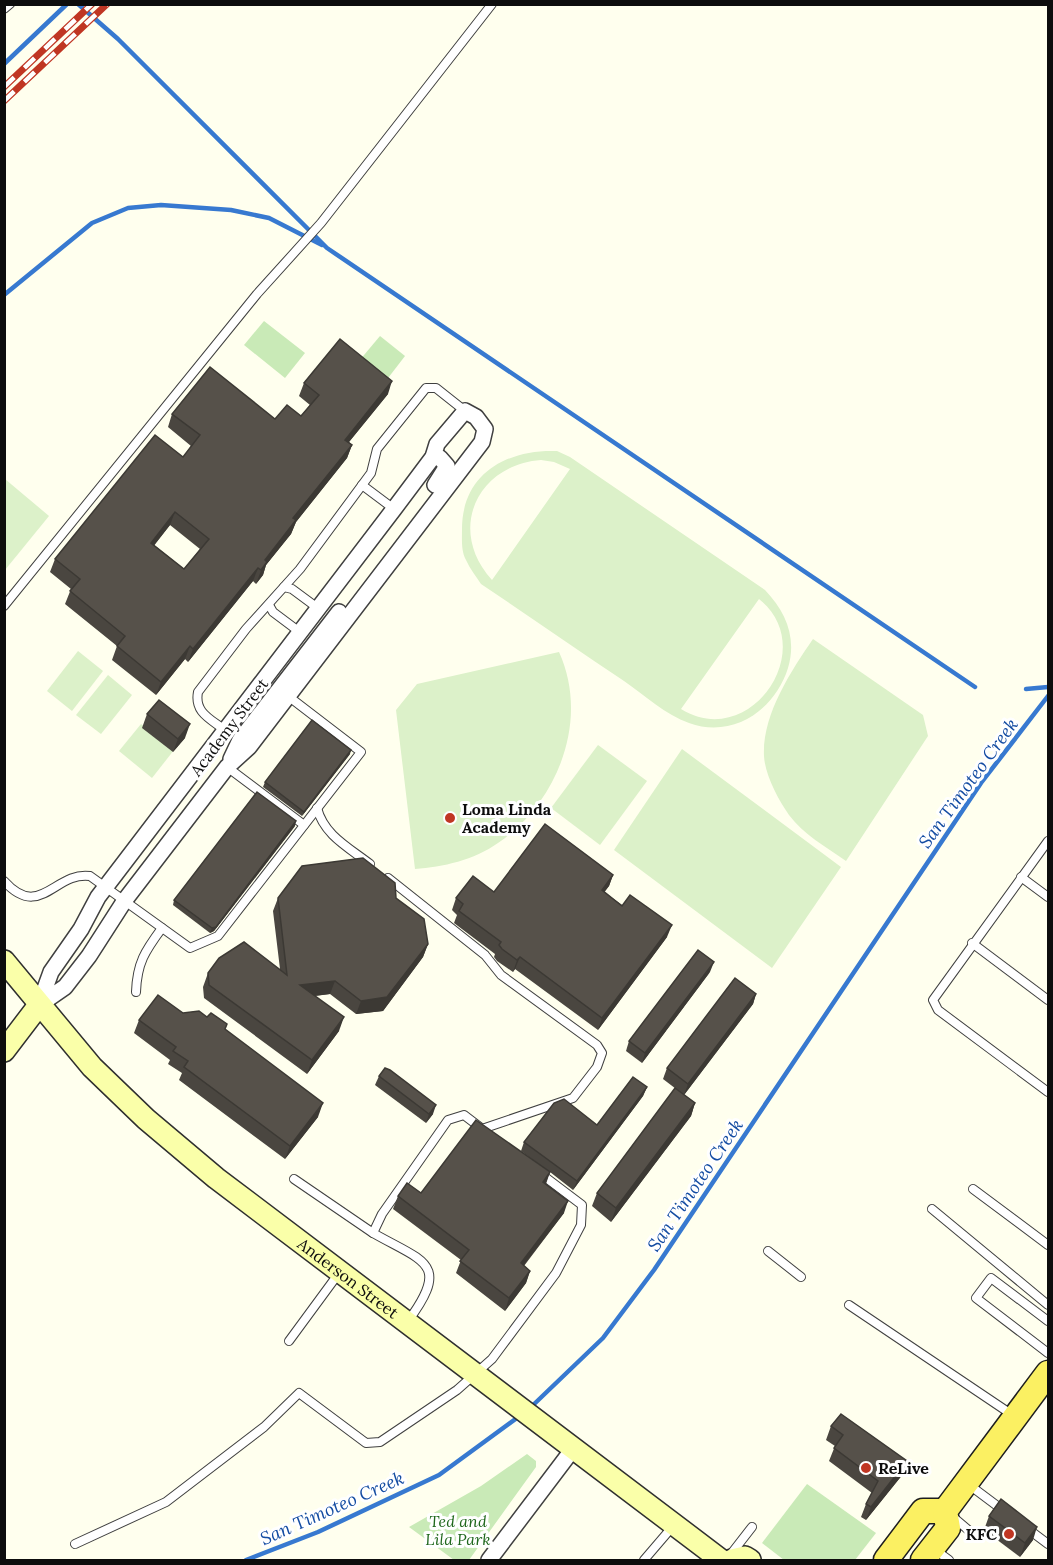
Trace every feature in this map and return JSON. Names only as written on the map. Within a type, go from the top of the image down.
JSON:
[{"type":"main road","name":"Anderson Street","points":[[4,961],[93,1067],[146,1119],[216,1178],[721,1560]]},
{"type":"main road","name":"Academy Street","points":[[7,1043],[39,1005]]},
{"type":"main road","points":[[935,1556],[948,1528],[945,1511],[1048,1372]]},
{"type":"main road","points":[[886,1560],[906,1527],[923,1511],[945,1511]]},
{"type":"main road","points":[[732,1560],[745,1557],[750,1560]]},
{"type":"street","name":"Academy Street","points":[[465,411],[476,417],[485,429],[482,442],[249,747],[227,767],[125,900],[89,956],[65,987],[39,1005],[51,972],[107,887],[433,457],[437,444],[465,411]]},
{"type":"street","name":"Academy Street","points":[[227,767],[240,740],[446,471],[445,461],[433,457]]},
{"type":"street","points":[[489,1560],[573,1449]]},
{"type":"lane","points":[[4,9],[10,4]]},
{"type":"lane","points":[[4,606],[257,294],[321,223],[492,4]]},
{"type":"lane","points":[[226,731],[200,710],[196,703],[198,692],[246,629],[284,587],[371,473],[377,449],[426,388],[436,388],[465,411]]},
{"type":"lane","points":[[362,485],[394,509]]},
{"type":"lane","points":[[284,587],[292,589],[319,609]]},
{"type":"lane","points":[[269,605],[273,612],[301,633]]},
{"type":"lane","points":[[4,881],[17,893],[30,897],[42,896],[75,877],[84,875],[107,887],[190,948],[218,936],[361,752],[288,696]]},
{"type":"lane","points":[[227,767],[304,825]]},
{"type":"lane","points":[[317,808],[320,822],[329,834],[485,955],[501,975],[597,1046],[602,1053],[597,1066],[573,1098],[482,1129]]},
{"type":"lane","points":[[1048,841],[936,992],[933,1000],[938,1010],[1048,1092]]},
{"type":"lane","points":[[1022,877],[1048,897]]},
{"type":"lane","points":[[136,992],[137,969],[146,950],[162,928]]},
{"type":"lane","points":[[972,943],[1048,1000]]},
{"type":"lane","points":[[373,1233],[382,1214],[448,1120],[464,1115],[491,1136]]},
{"type":"lane","points":[[75,1544],[166,1502],[264,1427],[299,1393],[366,1443],[380,1442],[457,1390],[505,1343],[556,1273],[581,1225],[582,1205],[537,1171]]},
{"type":"lane","points":[[294,1179],[373,1233],[419,1259],[429,1270],[430,1286],[406,1323]]},
{"type":"lane","points":[[973,1189],[1048,1245]]},
{"type":"lane","points":[[932,1209],[1048,1305]]},
{"type":"lane","points":[[768,1251],[801,1277]]},
{"type":"lane","points":[[289,1341],[340,1272]]},
{"type":"lane","points":[[1048,1321],[991,1278],[976,1298],[1048,1353]]},
{"type":"lane","points":[[849,1305],[1015,1416]]},
{"type":"lane","points":[[966,1482],[1012,1517]]},
{"type":"lane","points":[[945,1511],[973,1534]]},
{"type":"lane","points":[[1021,1524],[1048,1544]]},
{"type":"lane","points":[[644,1560],[674,1525]]},
{"type":"lane","points":[[726,1560],[752,1527]]},
{"type":"green space","points":[[264,321],[305,353],[285,378],[244,345]]},
{"type":"green space","points":[[380,336],[405,356],[385,382],[359,361]]},
{"type":"green space","points":[[557,451],[570,457],[765,590],[772,598],[788,626],[791,646],[788,668],[782,683],[763,708],[736,724],[705,727],[689,723],[664,710],[481,584],[464,556],[463,549],[464,509],[470,493],[479,479],[491,468],[521,454]],"holes":[[[541,460],[554,462],[570,469],[492,580],[479,561],[472,541],[471,522],[475,504],[485,487],[500,474],[518,465]],[[759,599],[776,620],[783,643],[780,667],[769,688],[752,706],[731,717],[707,719],[681,709]]]},
{"type":"green space","points":[[5,479],[49,516],[5,570]]},
{"type":"green space","points":[[813,639],[923,715],[928,736],[846,861],[815,840],[795,822],[785,809],[769,779],[765,763],[765,741],[773,709],[787,679]]},
{"type":"green space","points":[[78,651],[103,671],[72,711],[47,691]]},
{"type":"green space","points":[[559,652],[568,678],[571,705],[569,732],[563,758],[552,782],[537,805],[519,826],[489,849],[458,862],[415,869],[396,710],[417,684]]},
{"type":"green space","points":[[108,675],[132,695],[101,734],[76,715]]},
{"type":"green space","points":[[141,724],[174,750],[152,778],[119,751]]},
{"type":"green space","points":[[598,745],[647,781],[600,845],[551,808]]},
{"type":"green space","points":[[682,749],[841,867],[772,968],[614,850]]},
{"type":"green space","name":"Ted and Lila Park","points":[[527,1454],[536,1461],[536,1467],[469,1560],[454,1560],[409,1527],[481,1486]]},
{"type":"green space","points":[[807,1484],[876,1533],[855,1560],[784,1560],[762,1543]]},
{"type":"building","points":[[340,339],[392,381],[345,440],[352,445],[293,518],[296,520],[265,560],[267,562],[261,570],[258,568],[193,649],[190,646],[161,682],[117,646],[125,636],[70,591],[80,579],[55,559],[155,435],[183,457],[200,435],[172,414],[210,367],[275,419],[287,405],[301,416],[319,395],[304,383]],"holes":[[[175,512],[209,539],[184,569],[151,543]]]},
{"type":"building","points":[[159,700],[190,724],[178,739],[147,714]]},
{"type":"building","points":[[312,720],[351,750],[304,812],[265,782]]},
{"type":"building","points":[[257,792],[296,821],[216,927],[212,928],[174,900]]},
{"type":"building","points":[[545,824],[613,875],[602,890],[622,906],[630,895],[672,925],[602,1018],[520,957],[517,960],[502,949],[499,945],[501,942],[459,911],[463,904],[456,898],[473,876],[494,892]]},
{"type":"building","points":[[363,858],[395,883],[396,898],[424,919],[428,944],[387,997],[361,1001],[335,981],[300,985],[344,1017],[312,1060],[209,985],[208,973],[219,958],[244,942],[287,975],[278,898],[302,866]]},
{"type":"building","points":[[698,950],[714,962],[645,1053],[629,1041]]},
{"type":"building","points":[[735,978],[756,994],[688,1084],[667,1068]]},
{"type":"building","points":[[158,995],[183,1013],[199,1011],[207,1017],[211,1013],[227,1024],[225,1029],[323,1103],[290,1146],[184,1067],[188,1061],[173,1051],[176,1047],[139,1020]]},
{"type":"building","points":[[385,1068],[436,1105],[429,1114],[379,1076]]},
{"type":"building","points":[[633,1077],[647,1087],[577,1181],[524,1142],[554,1103],[564,1099],[597,1125]]},
{"type":"building","points":[[675,1088],[695,1103],[616,1208],[597,1193]]},
{"type":"building","points":[[476,1120],[550,1172],[543,1182],[568,1201],[521,1263],[530,1271],[509,1298],[460,1261],[469,1250],[398,1196],[407,1183],[421,1193]]},
{"type":"building","points":[[841,1414],[907,1461],[871,1507],[866,1504],[878,1481],[834,1448],[843,1435],[831,1426]]},
{"type":"building","points":[[1001,1499],[1037,1527],[1025,1543],[989,1516]]},
{"type":"waterway","points":[[4,64],[67,4]]},
{"type":"waterway","points":[[78,4],[118,39],[327,248],[975,687]]},
{"type":"waterway","points":[[4,295],[92,223],[128,208],[161,205],[231,210],[269,218],[322,245]]},
{"type":"waterway","points":[[1026,689],[1048,687]]},
{"type":"waterway","name":"San Timoteo Creek","points":[[530,1408],[603,1338],[654,1270],[981,783],[1048,696]]},
{"type":"waterway","name":"San Timoteo Creek","points":[[246,1560],[318,1532],[439,1475],[521,1415]]},
{"type":"railway","points":[[4,87],[92,4]]},
{"type":"railway","points":[[4,101],[107,4]]},
{"type":"place","name":"Loma Linda Academy","points":[[450,818]]},
{"type":"place","name":"ReLive","points":[[866,1468]]},
{"type":"place","name":"KFC","points":[[1009,1534]]}]
